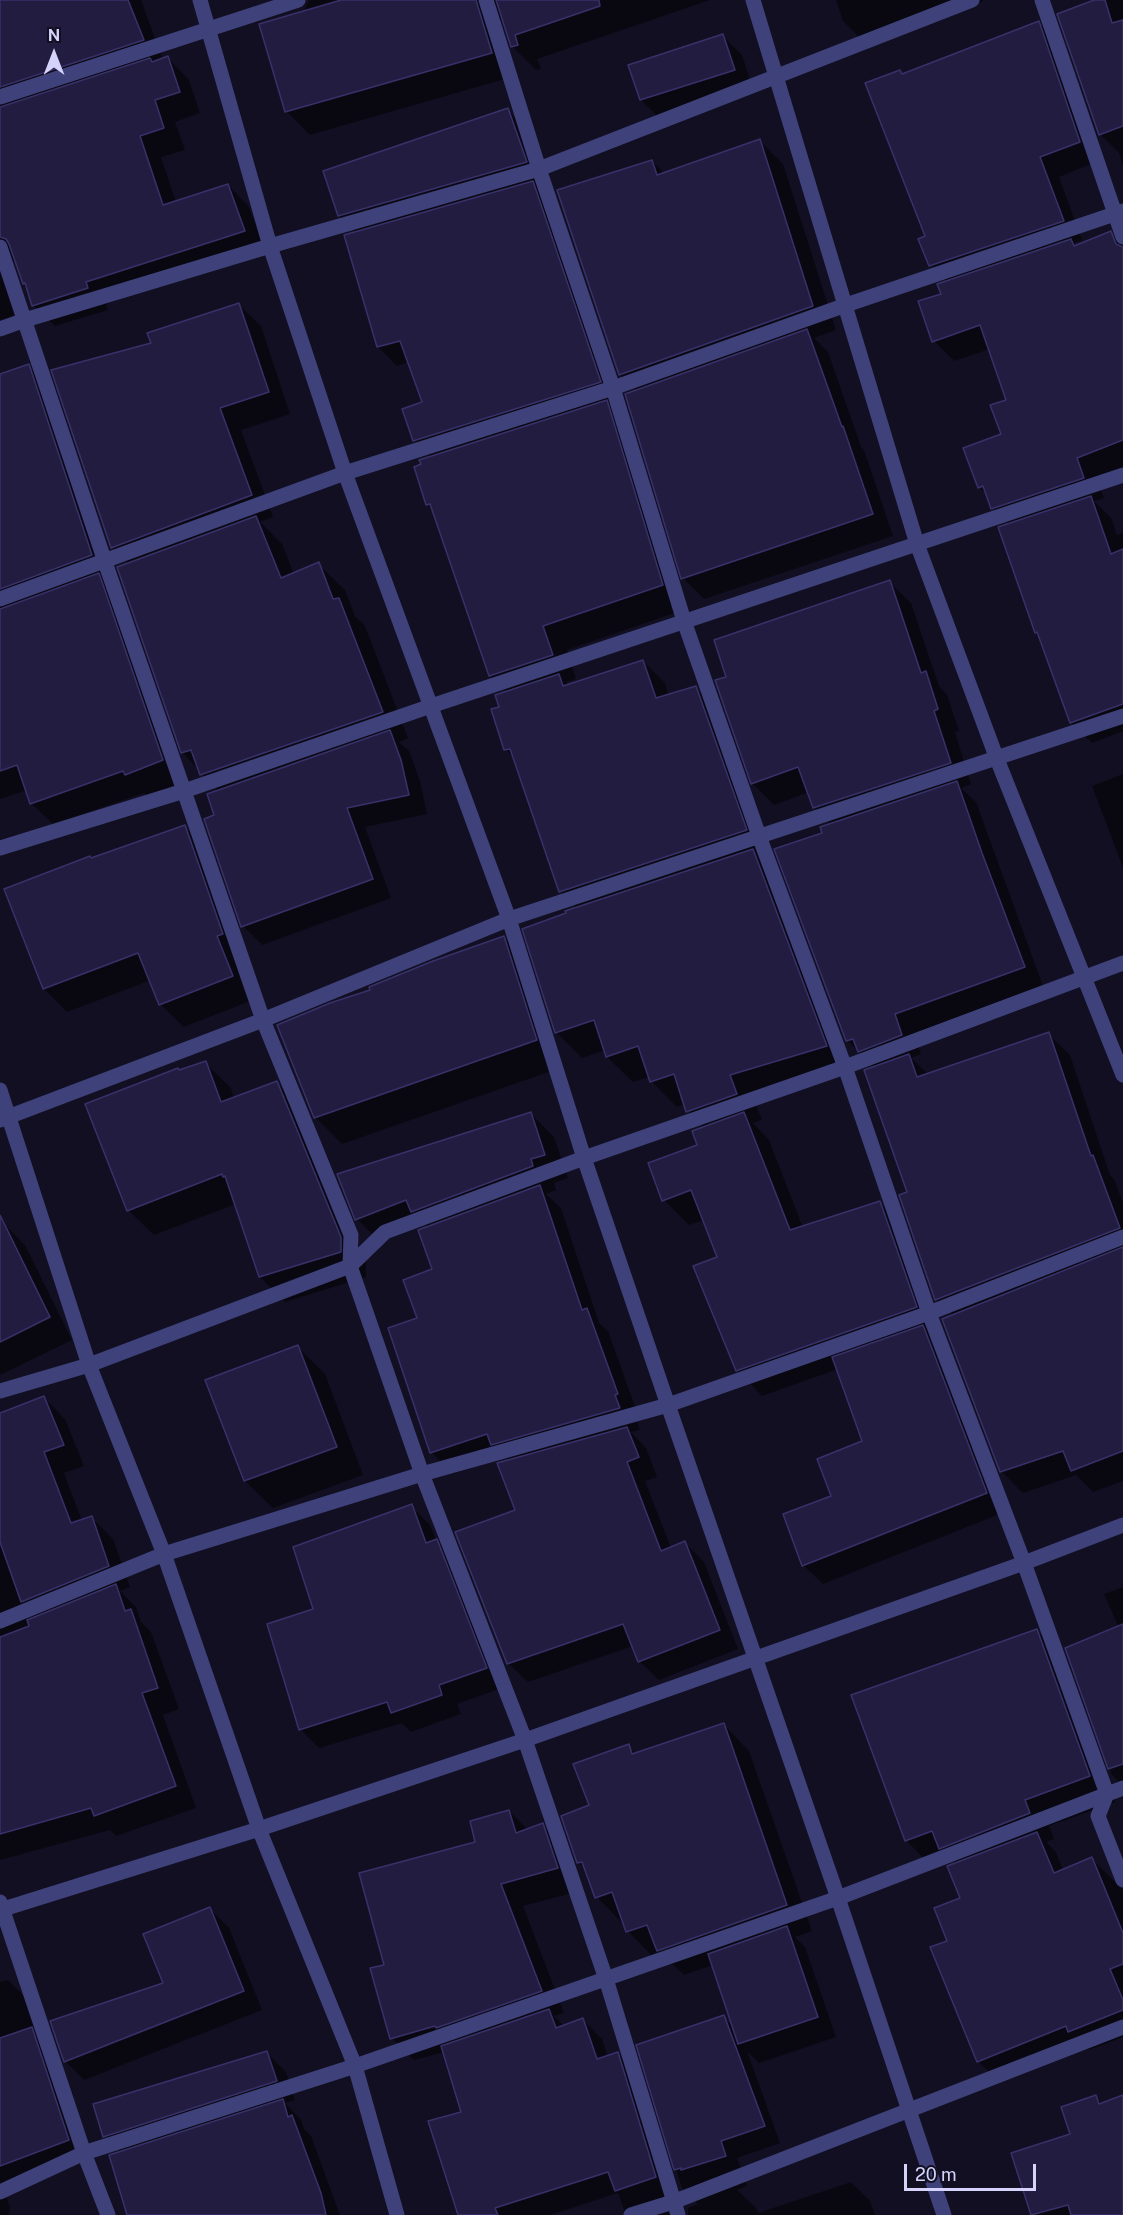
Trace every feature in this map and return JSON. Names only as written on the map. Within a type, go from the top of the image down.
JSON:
[{"type":"street","points":[[200,0],[270,246],[345,473],[509,919],[584,1158],[838,1898],[944,2215]]},
{"type":"street","points":[[0,97],[298,0]]},
{"type":"street","points":[[486,0],[539,169],[613,388],[684,621],[759,836],[845,1067],[929,1313],[1024,1563],[1107,1794],[1098,1816],[1123,1880]]},
{"type":"street","points":[[753,0],[917,544],[997,759],[1123,1075]]},
{"type":"street","points":[[0,329],[270,246],[539,169],[972,0]]},
{"type":"street","points":[[1042,0],[1119,213],[1123,237]]},
{"type":"street","points":[[0,599],[345,473],[613,388],[846,305],[1119,213]]},
{"type":"street","points":[[0,247],[105,562],[263,1020],[351,1235],[350,1266],[422,1474],[525,1740],[606,1979],[676,2208]]},
{"type":"street","points":[[0,848],[183,791],[1123,475]]},
{"type":"street","points":[[5,1118],[263,1020],[509,919],[1123,716]]},
{"type":"street","points":[[0,1391],[89,1365],[350,1266],[385,1232],[584,1158],[845,1067],[1123,963]]},
{"type":"street","points":[[0,1090],[5,1118],[89,1365],[164,1554],[259,1829],[355,2066],[397,2215]]},
{"type":"street","points":[[0,1621],[164,1554],[422,1474],[668,1406],[929,1313],[1123,1237]]},
{"type":"street","points":[[108,2215],[84,2153],[1,1907],[259,1829],[525,1740],[1024,1563],[1123,1525]]},
{"type":"street","points":[[0,2192],[84,2153],[355,2066],[838,1898],[1123,1788]]},
{"type":"street","points":[[631,2215],[676,2208],[910,2110],[1123,2027]]},
{"type":"building","points":[[0,0],[128,0],[144,40],[0,87]]},
{"type":"building","points":[[341,0],[476,0],[492,53],[285,112],[259,24]]},
{"type":"building","points":[[496,0],[599,0],[600,6],[515,35],[518,45],[511,47]]},
{"type":"building","points":[[1094,0],[1105,0],[1112,23],[1123,20],[1123,126],[1099,135],[1057,14]]},
{"type":"building","points":[[1039,21],[1080,142],[1040,157],[1064,221],[929,266],[918,239],[925,236],[865,83],[900,70],[902,74]]},
{"type":"building","points":[[723,34],[735,70],[640,100],[628,65]]},
{"type":"building","points":[[168,56],[180,92],[155,100],[164,128],[140,136],[163,205],[228,184],[245,231],[86,282],[88,288],[32,306],[9,244],[6,239],[0,237],[0,107],[150,58],[152,62]]},
{"type":"building","points":[[508,108],[527,162],[338,216],[323,171]]},
{"type":"building","points":[[760,139],[813,306],[619,375],[557,190],[652,160],[657,175]]},
{"type":"building","points":[[533,181],[601,382],[413,441],[402,409],[422,402],[400,341],[377,347],[344,235]]},
{"type":"building","points":[[1111,231],[1116,244],[1123,247],[1123,440],[1077,458],[1084,478],[991,509],[983,486],[978,488],[963,448],[1001,434],[990,405],[1006,400],[980,325],[932,342],[918,301],[941,294],[937,284],[1071,239],[1074,246]]},
{"type":"building","points":[[239,303],[269,392],[220,408],[252,495],[111,548],[51,370],[151,343],[147,333]]},
{"type":"building","points":[[807,329],[873,514],[681,579],[625,394]]},
{"type":"building","points":[[29,364],[92,555],[0,589],[0,374]]},
{"type":"building","points":[[607,400],[663,585],[543,626],[553,655],[489,676],[430,504],[426,505],[414,467],[421,464],[419,460]]},
{"type":"building","points":[[1091,496],[1111,554],[1123,549],[1123,704],[1070,723],[1037,632],[1035,633],[998,527]]},
{"type":"building","points":[[256,516],[281,578],[319,562],[333,599],[339,598],[383,712],[200,775],[191,750],[181,753],[117,567]]},
{"type":"building","points":[[99,573],[163,760],[125,775],[123,771],[30,804],[17,765],[0,771],[0,609]]},
{"type":"building","points":[[890,580],[921,673],[926,671],[938,709],[934,711],[951,763],[813,808],[798,767],[751,784],[715,680],[726,677],[714,640]]},
{"type":"building","points":[[643,660],[656,698],[696,686],[747,830],[559,892],[510,749],[504,750],[491,709],[499,707],[495,695],[559,674],[563,686]]},
{"type":"building","points":[[390,730],[401,760],[409,795],[347,808],[373,879],[241,927],[204,819],[214,815],[207,794]]},
{"type":"building","points":[[957,781],[1025,967],[895,1014],[902,1035],[858,1052],[853,1039],[846,1041],[774,849],[822,833],[820,827]]},
{"type":"building","points":[[185,825],[223,934],[217,936],[233,976],[159,1005],[138,953],[43,989],[4,889],[90,856],[91,858]]},
{"type":"building","points":[[753,849],[827,1046],[730,1075],[737,1094],[686,1112],[674,1074],[650,1082],[638,1046],[606,1057],[594,1020],[555,1033],[522,929],[566,913],[565,911]]},
{"type":"building","points":[[504,936],[537,1040],[314,1118],[277,1025],[330,1003],[370,990],[369,987],[433,961]]},
{"type":"building","points":[[1049,1032],[1091,1156],[1093,1155],[1120,1228],[935,1300],[899,1195],[907,1192],[864,1070],[909,1054],[917,1077]]},
{"type":"building","points":[[206,1061],[221,1102],[277,1081],[341,1237],[341,1252],[259,1277],[225,1176],[223,1177],[222,1174],[127,1211],[85,1104],[178,1068],[179,1070]]},
{"type":"building","points":[[531,1112],[545,1155],[531,1159],[533,1166],[411,1212],[406,1200],[355,1220],[337,1174]]},
{"type":"building","points":[[744,1112],[790,1230],[880,1201],[917,1307],[736,1371],[693,1266],[717,1257],[691,1190],[662,1201],[648,1163],[697,1145],[692,1131]]},
{"type":"building","points":[[540,1185],[582,1310],[587,1308],[618,1394],[615,1395],[620,1408],[491,1445],[487,1434],[430,1453],[388,1328],[417,1318],[403,1280],[432,1269],[418,1230]]},
{"type":"building","points":[[0,1215],[50,1317],[0,1342]]},
{"type":"building","points":[[1123,1247],[1123,1451],[1071,1471],[1063,1451],[1000,1472],[942,1319]]},
{"type":"building","points":[[923,1325],[987,1493],[802,1566],[783,1514],[831,1496],[817,1459],[862,1441],[832,1357]]},
{"type":"building","points":[[298,1345],[337,1447],[244,1481],[205,1380]]},
{"type":"building","points":[[44,1396],[64,1445],[44,1452],[71,1523],[92,1516],[109,1566],[21,1602],[0,1542],[0,1413]]},
{"type":"building","points":[[627,1427],[639,1457],[627,1462],[661,1551],[685,1541],[720,1630],[638,1662],[623,1624],[507,1664],[455,1532],[515,1510],[497,1463]]},
{"type":"building","points":[[412,1504],[426,1543],[437,1539],[487,1668],[439,1685],[442,1695],[391,1713],[387,1702],[299,1730],[267,1624],[313,1609],[293,1547]]},
{"type":"building","points":[[116,1584],[125,1611],[131,1609],[158,1688],[142,1693],[176,1786],[94,1816],[91,1808],[0,1834],[0,1637],[29,1626],[27,1620]]},
{"type":"building","points":[[1123,1624],[1123,1764],[1108,1769],[1065,1648]]},
{"type":"building","points":[[1037,1629],[1090,1776],[1025,1800],[1030,1813],[939,1849],[932,1831],[905,1841],[851,1695]]},
{"type":"building","points":[[724,1723],[787,1905],[657,1951],[647,1925],[626,1932],[612,1892],[595,1898],[582,1862],[577,1863],[561,1816],[589,1805],[573,1764],[629,1744],[632,1754]]},
{"type":"building","points":[[509,1810],[516,1833],[543,1823],[558,1868],[501,1884],[542,1991],[436,2028],[435,2026],[390,2039],[370,1968],[384,1965],[359,1873],[475,1842],[470,1821]]},
{"type":"building","points":[[1037,1832],[1054,1873],[1092,1857],[1123,1933],[1123,1964],[1110,1969],[1123,2000],[1123,2010],[1068,2032],[1066,2026],[977,2062],[930,1947],[947,1941],[934,1908],[960,1898],[947,1866]]},
{"type":"building","points":[[210,1907],[244,1991],[64,2062],[50,2021],[163,1983],[143,1934]]},
{"type":"building","points":[[787,1926],[818,2017],[738,2044],[708,1954]]},
{"type":"building","points":[[549,2009],[556,2028],[583,2018],[597,2059],[618,2052],[656,2177],[615,2191],[608,2172],[495,2208],[498,2215],[458,2215],[428,2121],[461,2112],[441,2046]]},
{"type":"building","points":[[724,2015],[765,2126],[721,2141],[726,2156],[681,2170],[681,2168],[674,2170],[636,2045]]},
{"type":"building","points":[[32,2027],[69,2140],[0,2166],[0,2038]]},
{"type":"building","points":[[267,2051],[277,2081],[103,2137],[93,2104]]},
{"type":"building","points":[[1096,2095],[1099,2104],[1123,2095],[1123,2215],[1071,2215],[1068,2205],[1031,2215],[1011,2153],[1070,2134],[1061,2107]]},
{"type":"building","points":[[283,2099],[288,2117],[292,2115],[321,2193],[326,2215],[127,2215],[109,2155]]}]
